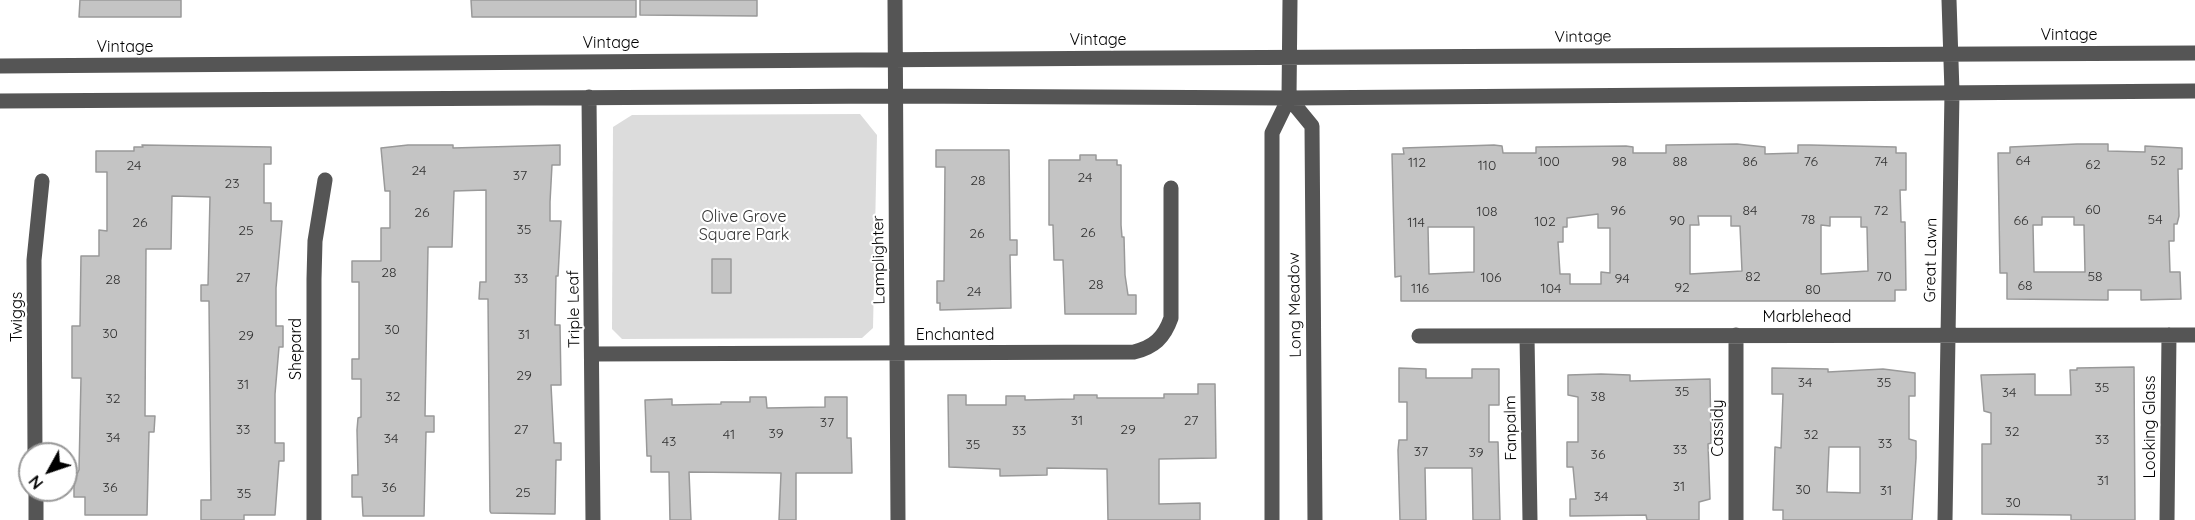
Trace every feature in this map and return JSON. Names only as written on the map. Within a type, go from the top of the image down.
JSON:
[{"type":"street","name":"Lamplighter","points":[[895,0],[898,520]]},
{"type":"street","name":"Long Meadow","points":[[1272,520],[1272,133],[1289,98],[1290,0]]},
{"type":"street","name":"Great Lawn","points":[[1945,520],[1952,92],[1949,0]]},
{"type":"street","name":"Vintage","points":[[0,66],[895,58],[2195,53]]},
{"type":"street","points":[[0,101],[895,96],[1289,98],[2195,91]]},
{"type":"street","name":"Triple Leaf","points":[[590,97],[593,520]]},
{"type":"street","name":"Long Meadow","points":[[1289,98],[1312,126],[1315,520]]},
{"type":"street","name":"Shepard","points":[[314,520],[315,260],[325,180]]},
{"type":"street","name":"Twiggs","points":[[35,442],[34,260],[42,181]]},
{"type":"street","name":"Enchanted","points":[[592,354],[1134,352],[1157,343],[1166,332],[1171,318],[1171,188]]},
{"type":"street","name":"Cassidy","points":[[1736,335],[1736,520]]},
{"type":"street","name":"Looking Glass","points":[[2167,520],[2169,335]]},
{"type":"street","name":"Marblehead","points":[[1419,336],[2195,335]]},
{"type":"street","name":"Fanpalm","points":[[1527,336],[1530,520]]},
{"type":"street","points":[[36,502],[36,520]]},
{"type":"green space","name":"Olive Grove Square Park","points":[[860,114],[877,135],[873,328],[862,338],[622,339],[612,329],[613,127],[632,115]]},
{"type":"building","points":[[80,0],[181,0],[181,17],[79,17]]},
{"type":"building","points":[[471,0],[636,0],[636,17],[472,17]]},
{"type":"building","points":[[640,0],[757,0],[757,16],[640,15]]},
{"type":"building","points":[[1737,144],[1765,147],[1765,154],[1798,153],[1798,145],[1896,147],[1896,153],[1906,153],[1906,190],[1900,190],[1901,222],[1905,222],[1906,290],[1895,290],[1895,301],[1401,301],[1401,276],[1395,277],[1392,154],[1404,154],[1403,148],[1494,145],[1502,146],[1503,153],[1536,153],[1536,147],[1626,146],[1633,147],[1633,153],[1666,153],[1666,145]],"holes":[[[1598,214],[1598,228],[1610,228],[1610,273],[1601,272],[1601,284],[1570,284],[1570,274],[1560,274],[1558,242],[1563,242],[1563,227],[1567,227],[1567,218]],[[1698,216],[1731,216],[1731,226],[1740,226],[1742,271],[1690,274],[1690,225],[1699,225]],[[1830,217],[1861,217],[1861,227],[1867,227],[1868,271],[1821,274],[1821,225],[1830,226]],[[1428,227],[1474,227],[1474,272],[1429,274]]]},
{"type":"building","points":[[2108,144],[2108,151],[2145,152],[2145,146],[2182,148],[2182,169],[2178,169],[2179,216],[2177,224],[2174,224],[2174,241],[2169,241],[2170,272],[2180,272],[2181,299],[2141,300],[2141,290],[2108,290],[2108,300],[2007,299],[2007,273],[2000,273],[1998,153],[2010,153],[2010,147]],"holes":[[[2042,217],[2074,217],[2074,225],[2084,225],[2085,272],[2034,272],[2033,225],[2042,225]]]},
{"type":"building","points":[[142,145],[271,147],[271,164],[264,164],[264,203],[271,203],[271,221],[282,221],[276,288],[276,326],[283,326],[283,347],[279,347],[275,394],[275,443],[284,443],[284,461],[279,461],[275,515],[244,515],[244,520],[201,520],[201,500],[211,500],[209,301],[201,301],[201,285],[208,285],[210,197],[172,196],[171,249],[146,249],[145,416],[155,416],[154,432],[149,432],[147,515],[85,515],[85,497],[78,497],[81,378],[72,378],[72,326],[80,326],[81,256],[99,256],[99,230],[107,231],[107,172],[96,172],[96,151],[134,151],[134,147],[143,147]]},
{"type":"building","points":[[408,145],[453,145],[453,148],[560,145],[560,165],[552,165],[550,202],[550,221],[561,221],[558,276],[556,276],[555,325],[560,325],[561,385],[551,385],[554,443],[561,443],[561,460],[556,460],[555,514],[491,513],[490,511],[488,299],[479,299],[480,282],[486,282],[486,190],[454,191],[452,247],[428,247],[425,416],[434,416],[434,432],[426,432],[424,516],[363,516],[362,497],[352,497],[352,475],[358,475],[357,430],[358,418],[361,417],[361,379],[352,379],[352,359],[359,359],[359,282],[352,282],[352,261],[381,261],[381,228],[390,228],[390,191],[385,191],[381,148]]},
{"type":"building","points":[[936,150],[1009,150],[1010,240],[1017,240],[1017,255],[1010,255],[1011,308],[940,310],[940,303],[937,303],[937,281],[944,281],[945,167],[936,167]]},
{"type":"building","points":[[1080,155],[1096,155],[1096,160],[1117,160],[1117,165],[1121,165],[1121,225],[1122,237],[1124,237],[1125,275],[1128,295],[1136,295],[1136,314],[1065,314],[1063,260],[1054,260],[1053,225],[1049,225],[1049,160],[1080,160]]},
{"type":"building","points":[[712,259],[731,259],[731,293],[712,293]]},
{"type":"building","points":[[2134,367],[2135,520],[2071,520],[2071,515],[1982,514],[1982,444],[1991,444],[1991,413],[1984,411],[1981,375],[2035,374],[2035,395],[2071,395],[2070,370]]},
{"type":"building","points":[[1399,368],[1426,369],[1426,378],[1472,378],[1472,369],[1499,369],[1499,405],[1489,405],[1489,442],[1498,442],[1500,520],[1473,520],[1472,468],[1425,468],[1426,520],[1400,520],[1398,450],[1399,440],[1407,440],[1407,402],[1399,402]]},
{"type":"building","points":[[1772,368],[1828,369],[1828,372],[1883,369],[1915,373],[1915,396],[1909,396],[1909,439],[1916,441],[1912,520],[1783,520],[1783,510],[1773,510],[1775,447],[1781,448],[1783,394],[1772,394]],"holes":[[[1829,447],[1860,447],[1860,493],[1827,492]]]},
{"type":"building","points":[[1568,375],[1630,375],[1630,381],[1710,379],[1711,443],[1708,444],[1710,499],[1699,502],[1699,520],[1647,520],[1646,515],[1570,516],[1570,499],[1576,499],[1573,467],[1567,467],[1567,442],[1578,442],[1578,397],[1568,395]]},
{"type":"building","points":[[1198,384],[1215,384],[1216,458],[1159,459],[1159,504],[1200,503],[1200,520],[1108,520],[1107,469],[1047,468],[1047,475],[1000,476],[1000,469],[949,467],[948,395],[966,395],[966,405],[1006,405],[1006,396],[1025,396],[1025,400],[1074,399],[1074,395],[1097,395],[1097,398],[1164,398],[1164,394],[1198,394]]},
{"type":"building","points":[[750,397],[766,397],[767,408],[825,407],[825,397],[847,397],[847,438],[851,438],[852,473],[796,473],[796,520],[779,520],[781,473],[689,472],[691,520],[670,520],[669,472],[651,472],[651,456],[647,456],[645,400],[672,399],[672,405],[721,404],[721,402],[750,402]]}]
